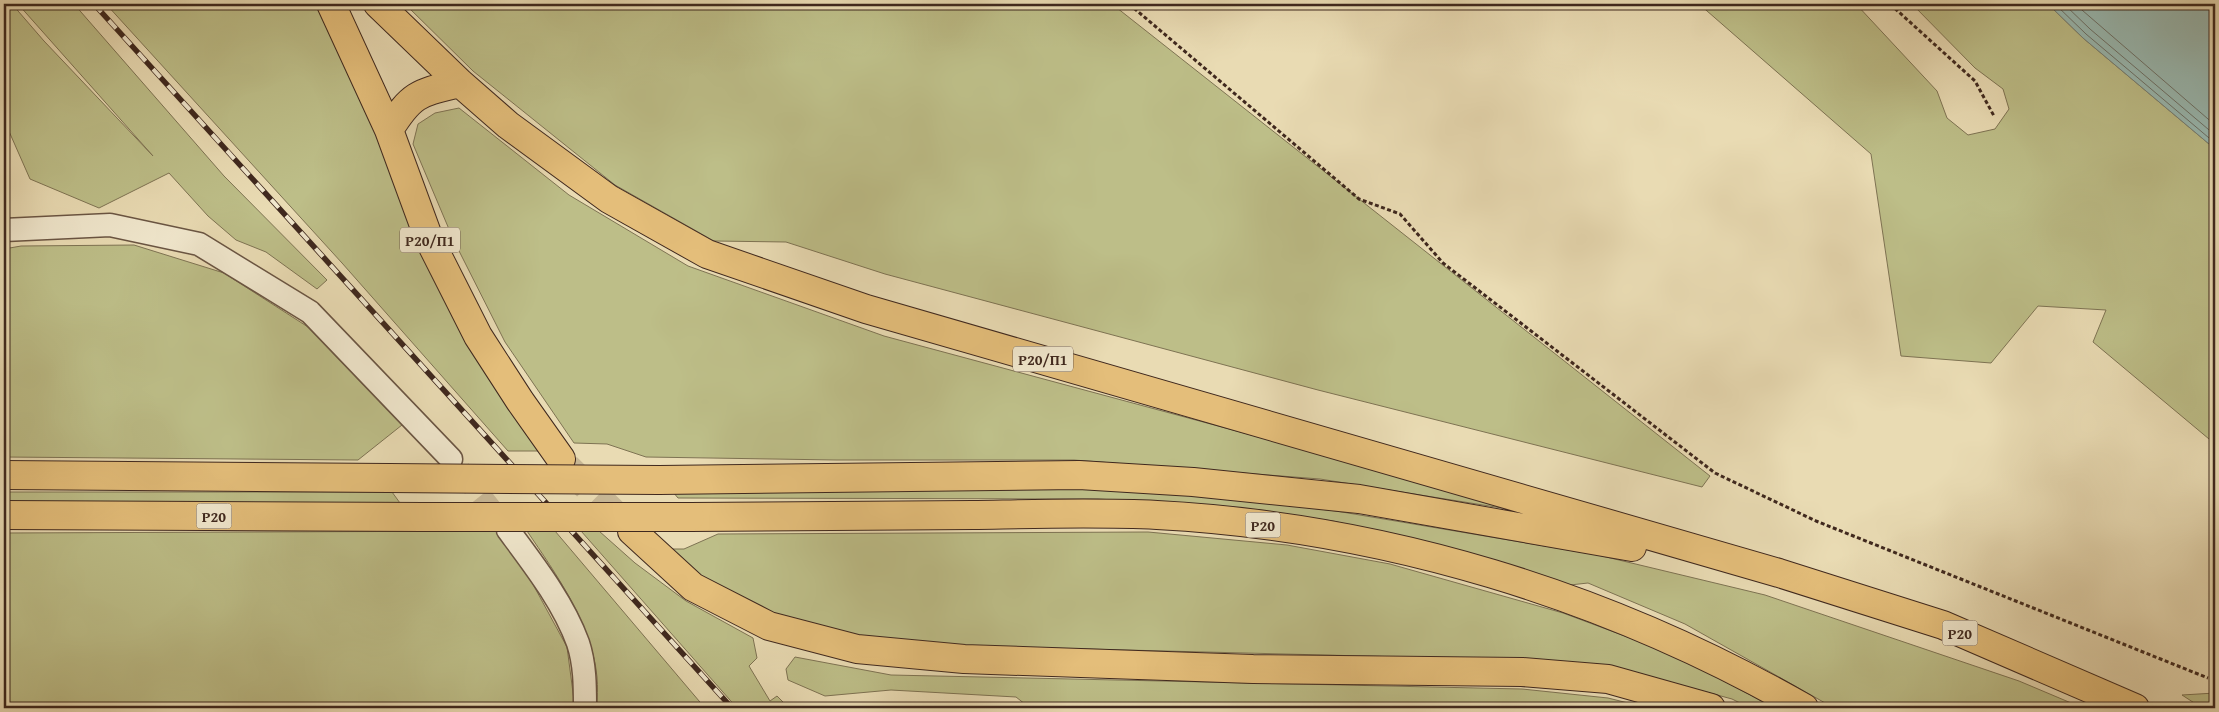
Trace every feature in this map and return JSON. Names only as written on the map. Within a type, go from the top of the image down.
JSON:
[{"type":"main road","name":"Р20/П1","points":[[331,4],[389,130],[429,239],[478,336],[520,401],[561,459]]},
{"type":"main road","name":"Р20/П1","points":[[378,4],[460,83],[508,125],[609,199],[707,254],[866,310],[1779,573]]},
{"type":"main road","points":[[389,130],[404,106],[425,91],[460,83]]},
{"type":"main road","name":"Р20","points":[[4,475],[659,480],[1079,475],[1193,482],[1359,500],[1779,573],[1943,625],[2135,708]]},
{"type":"main road","name":"Р20","points":[[4,515],[424,517],[1157,515],[1303,531],[1375,544],[1466,567],[1584,604],[1677,643],[1769,688],[1804,708]]},
{"type":"main road","points":[[632,531],[693,587],[769,626],[857,649],[994,660],[1253,669],[1522,672],[1608,679],[1711,708]]},
{"type":"street","points":[[4,230],[110,225],[199,244],[310,312],[451,459]]},
{"type":"street","points":[[508,530],[547,582],[578,643],[585,676],[586,708]]},
{"type":"path","points":[[1129,4],[1359,199],[1400,214],[1443,263],[1715,473],[1816,520],[2208,678]]},
{"type":"path","points":[[1890,4],[1975,81],[1994,116]]},
{"type":"green space","points":[[4,4],[12,4],[44,41],[153,156],[18,4],[74,4],[224,176],[327,280],[317,289],[266,252],[236,240],[208,216],[169,173],[99,208],[30,179],[4,120]]},
{"type":"green space","points":[[106,4],[321,4],[540,451],[508,451],[342,263]]},
{"type":"green space","points":[[405,4],[1112,4],[1710,476],[1702,487],[1318,390],[885,274],[786,242],[714,241],[615,185],[473,71]]},
{"type":"green space","points":[[1699,4],[1856,4],[1937,91],[1947,118],[1968,135],[1995,129],[2009,109],[2003,89],[1975,68],[1912,4],[2048,4],[2083,38],[2215,149],[2215,444],[2093,342],[2106,310],[2038,306],[1991,363],[1901,356],[1871,154]]},
{"type":"green space","points":[[459,108],[569,195],[688,266],[884,336],[1552,516],[1320,479],[1074,460],[836,460],[646,457],[607,444],[574,443],[505,342],[454,241],[413,144],[418,124],[435,113]]},
{"type":"green space","points":[[134,245],[224,273],[308,327],[402,425],[358,460],[4,457],[4,249],[21,246]]},
{"type":"green space","points":[[1099,489],[1220,497],[1336,511],[1598,555],[1765,595],[2019,681],[2083,708],[1834,708],[1685,624],[1588,583],[1570,585],[1473,554],[1333,521],[1216,506],[1098,499],[678,498],[673,492]]},
{"type":"green space","points":[[4,492],[392,492],[400,503],[4,503]]},
{"type":"green space","points":[[504,531],[567,647],[575,708],[18,708],[4,706],[4,533]]},
{"type":"green space","points":[[527,531],[555,531],[705,708],[597,708],[597,677],[594,657],[588,638],[561,582]]},
{"type":"green space","points":[[581,531],[599,531],[635,563],[686,601],[753,638],[757,658],[749,666],[770,701],[777,696],[789,708],[737,708]]},
{"type":"green space","points":[[1148,532],[1287,545],[1390,564],[1563,613],[1673,654],[1775,708],[1750,708],[1732,699],[1610,666],[1523,660],[966,646],[860,637],[771,615],[700,582],[666,549],[684,549],[718,534]]},
{"type":"green space","points":[[795,657],[891,675],[1522,689],[1608,698],[1648,708],[1030,708],[1016,697],[891,690],[825,696],[788,680],[786,669]]},
{"type":"green space","points":[[2215,693],[2215,708],[2202,708],[2182,695]]},
{"type":"water","points":[[2048,4],[2215,4],[2215,149],[2083,38]]},
{"type":"tunnel","points":[[567,467],[630,529]]},
{"type":"tunnel","points":[[460,470],[505,527]]},
{"type":"railway","points":[[94,4],[732,708]]}]
